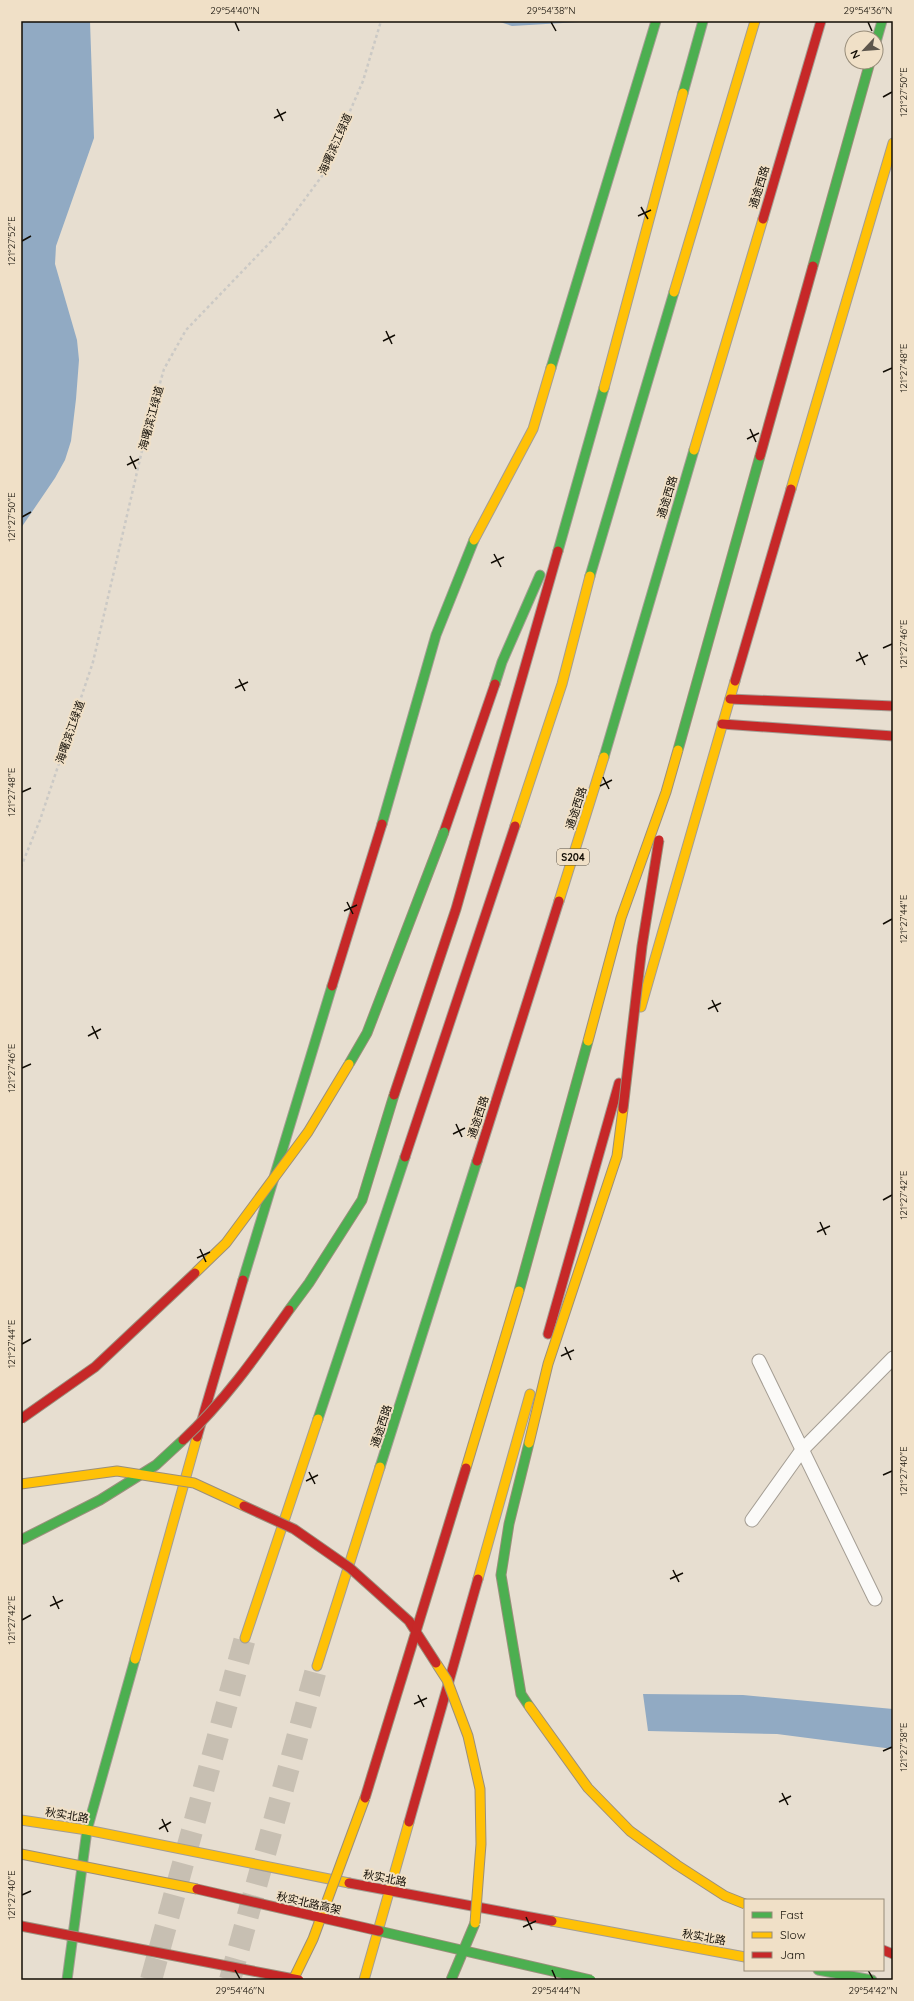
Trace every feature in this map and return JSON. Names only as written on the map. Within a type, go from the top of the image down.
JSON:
[{"type":"main road","points":[[67,1980],[87,1830],[208,1397],[407,740],[436,635],[470,546],[533,429],[656,21]]},
{"type":"main road","points":[[21,1540],[100,1500],[156,1465],[201,1423],[251,1363],[308,1283],[362,1200],[404,1061],[456,909],[575,493],[703,21]]},
{"type":"main road","points":[[245,1638],[562,684],[580,610],[755,21]]},
{"type":"main road","name":"通途西路","points":[[317,1666],[622,704],[642,626],[821,21]]},
{"type":"main road","points":[[293,1980],[313,1939],[368,1790],[447,1533],[531,1249],[621,918],[666,792],[868,70]]},
{"type":"main road","points":[[364,1980],[722,724],[893,142]]},
{"type":"main road","points":[[21,1419],[95,1367],[226,1242],[308,1132],[367,1033],[444,832],[502,662],[575,493]]},
{"type":"main road","points":[[730,699],[893,706]]},
{"type":"main road","points":[[722,724],[893,736]]},
{"type":"main road","points":[[666,792],[642,946],[617,1156],[548,1364],[509,1524],[501,1575],[521,1694],[549,1736],[588,1788],[630,1831],[683,1869],[726,1896],[744,1904]]},
{"type":"main road","points":[[21,1484],[117,1471],[194,1483],[294,1529],[350,1568],[409,1621],[447,1680],[468,1736],[480,1789],[481,1844],[476,1921],[451,1980]]},
{"type":"main road","name":"秋实北路","points":[[21,1820],[87,1830],[389,1891],[744,1957]]},
{"type":"main road","name":"秋实北路高架","points":[[21,1854],[154,1879],[591,1980]]},
{"type":"main road","points":[[21,1926],[299,1980]]},
{"type":"main road","points":[[823,1971],[872,1980]]},
{"type":"lane","points":[[752,1520],[802,1450],[893,1358]]},
{"type":"lane","points":[[759,1361],[875,1599]]},
{"type":"path","name":"海曙滨江绿道","points":[[21,867],[40,820],[93,662],[147,429],[164,369],[186,330],[282,230],[322,176],[363,81],[381,21]]},
{"type":"water","points":[[21,21],[90,21],[94,138],[56,246],[55,264],[77,340],[79,360],[71,441],[65,460],[55,478],[21,528]]},
{"type":"water","points":[[497,21],[597,21],[512,26]]},
{"type":"water","points":[[643,1694],[743,1695],[893,1709],[893,1749],[777,1734],[648,1731]]},
{"type":"tunnel","points":[[151,1980],[245,1638]]},
{"type":"tunnel","points":[[230,1980],[317,1666]]},
{"type":"traffic: fast","points":[[551,368],[656,21]]},
{"type":"traffic: fast","points":[[683,93],[703,21]]},
{"type":"traffic: fast","points":[[879,30],[882,21]]},
{"type":"traffic: fast","points":[[813,266],[868,70]]},
{"type":"traffic: fast","points":[[590,576],[674,292]]},
{"type":"traffic: fast","points":[[558,551],[604,388]]},
{"type":"traffic: fast","points":[[604,757],[694,450]]},
{"type":"traffic: fast","points":[[678,750],[760,456]]},
{"type":"traffic: fast","points":[[382,824],[436,635],[474,540]]},
{"type":"traffic: fast","points":[[495,684],[502,662],[540,575]]},
{"type":"traffic: fast","points":[[349,1064],[367,1033],[444,832]]},
{"type":"traffic: fast","points":[[243,1280],[332,986]]},
{"type":"traffic: fast","points":[[519,1291],[588,1041]]},
{"type":"traffic: fast","points":[[289,1310],[309,1283],[362,1200],[394,1095]]},
{"type":"traffic: fast","points":[[318,1419],[405,1157]]},
{"type":"traffic: fast","points":[[380,1467],[477,1161]]},
{"type":"traffic: fast","points":[[21,1540],[100,1500],[156,1465],[183,1440]]},
{"type":"traffic: fast","points":[[529,1443],[509,1524],[501,1575],[521,1694],[529,1706]]},
{"type":"traffic: fast","points":[[67,1980],[87,1830],[135,1659]]},
{"type":"traffic: fast","points":[[451,1980],[475,1923]]},
{"type":"traffic: fast","points":[[379,1931],[591,1980]]},
{"type":"traffic: fast","points":[[823,1971],[872,1980]]},
{"type":"traffic: slow","points":[[674,292],[755,21]]},
{"type":"traffic: slow","points":[[604,388],[683,93]]},
{"type":"traffic: slow","points":[[791,489],[893,143]]},
{"type":"traffic: slow","points":[[694,450],[763,219]]},
{"type":"traffic: slow","points":[[474,540],[533,429],[551,368]]},
{"type":"traffic: slow","points":[[515,826],[562,684],[590,576]]},
{"type":"traffic: slow","points":[[641,1007],[735,681]]},
{"type":"traffic: slow","points":[[588,1041],[621,918],[666,792],[678,750]]},
{"type":"traffic: slow","points":[[559,901],[604,757]]},
{"type":"traffic: slow","points":[[195,1273],[226,1243],[308,1132],[349,1064]]},
{"type":"traffic: slow","points":[[529,1443],[548,1364],[617,1156],[623,1109]]},
{"type":"traffic: slow","points":[[466,1468],[519,1291]]},
{"type":"traffic: slow","points":[[478,1579],[530,1394]]},
{"type":"traffic: slow","points":[[245,1638],[318,1419]]},
{"type":"traffic: slow","points":[[135,1659],[197,1437]]},
{"type":"traffic: slow","points":[[317,1666],[380,1467]]},
{"type":"traffic: slow","points":[[21,1484],[117,1471],[194,1483],[244,1506]]},
{"type":"traffic: slow","points":[[436,1663],[447,1680],[468,1736],[480,1789],[481,1844],[475,1923]]},
{"type":"traffic: slow","points":[[529,1706],[588,1788],[630,1831],[677,1865],[725,1896],[744,1904]]},
{"type":"traffic: slow","points":[[293,1980],[313,1939],[365,1798]]},
{"type":"traffic: slow","points":[[21,1820],[87,1830],[349,1883]]},
{"type":"traffic: slow","points":[[364,1980],[409,1822]]},
{"type":"traffic: slow","points":[[21,1854],[197,1889]]},
{"type":"traffic: slow","points":[[552,1921],[744,1957]]},
{"type":"traffic: jam","points":[[763,219],[821,21]]},
{"type":"traffic: jam","points":[[760,456],[813,266]]},
{"type":"traffic: jam","points":[[735,681],[791,489]]},
{"type":"traffic: jam","points":[[475,842],[558,551]]},
{"type":"traffic: jam","points":[[444,832],[495,684]]},
{"type":"traffic: jam","points":[[730,699],[893,706]]},
{"type":"traffic: jam","points":[[722,724],[893,736]]},
{"type":"traffic: jam","points":[[332,986],[382,824]]},
{"type":"traffic: jam","points":[[405,1157],[515,826]]},
{"type":"traffic: jam","points":[[623,1109],[642,946],[659,840]]},
{"type":"traffic: jam","points":[[394,1095],[456,909],[475,842]]},
{"type":"traffic: jam","points":[[477,1161],[559,901]]},
{"type":"traffic: jam","points":[[548,1334],[619,1083]]},
{"type":"traffic: jam","points":[[21,1419],[95,1367],[195,1273]]},
{"type":"traffic: jam","points":[[197,1437],[243,1280]]},
{"type":"traffic: jam","points":[[183,1440],[226,1394],[289,1310]]},
{"type":"traffic: jam","points":[[365,1798],[466,1468]]},
{"type":"traffic: jam","points":[[244,1506],[294,1529],[350,1568],[409,1621],[436,1663]]},
{"type":"traffic: jam","points":[[409,1822],[478,1579]]},
{"type":"traffic: jam","points":[[349,1883],[552,1921]]},
{"type":"traffic: jam","points":[[197,1889],[379,1931]]},
{"type":"traffic: jam","points":[[21,1926],[299,1980]]},
{"type":"traffic: jam","points":[[884,1950],[893,1954]]}]
